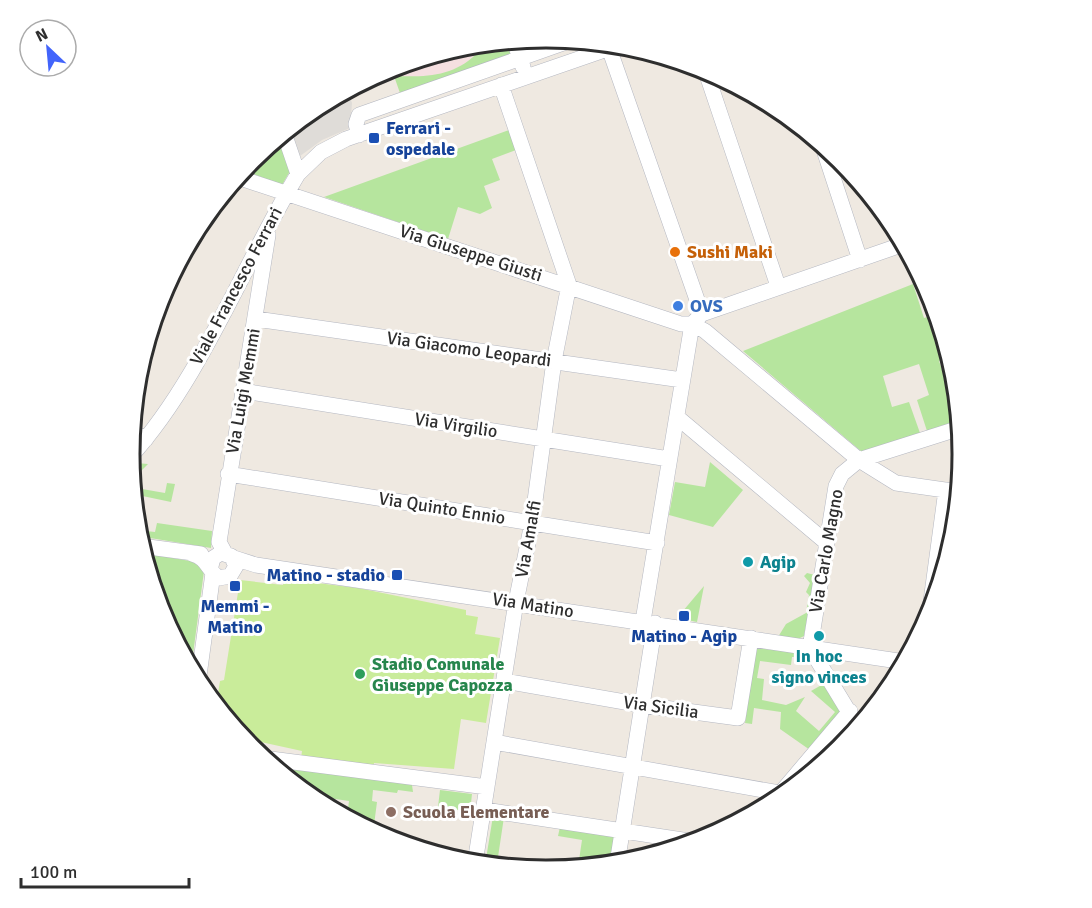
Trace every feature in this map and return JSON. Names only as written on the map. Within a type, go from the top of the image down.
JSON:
[{"type":"street","points":[[358,135],[356,124],[359,115],[548,48]]},
{"type":"street","points":[[516,49],[526,76]]},
{"type":"street","name":"Viale Francesco Ferrari","points":[[140,446],[189,373],[298,174],[321,152],[358,135],[599,51]]},
{"type":"street","points":[[617,54],[697,319],[705,331],[860,460],[896,483],[950,491]]},
{"type":"street","points":[[710,83],[778,286]]},
{"type":"street","points":[[501,85],[569,285]]},
{"type":"street","points":[[287,142],[298,174]]},
{"type":"street","points":[[828,162],[860,260]]},
{"type":"street","name":"Via Giuseppe Giusti","points":[[246,180],[569,285],[681,324],[697,319]]},
{"type":"street","name":"Via Luigi Memmi","points":[[198,664],[210,602],[222,565],[219,542],[228,474],[256,319],[269,226]]},
{"type":"street","points":[[697,319],[778,286],[896,247]]},
{"type":"street","name":"Via Amalfi","points":[[477,854],[516,602],[532,523],[554,361],[569,285]]},
{"type":"street","name":"Via Giacomo Leopardi","points":[[256,319],[682,380]]},
{"type":"street","points":[[619,853],[642,705],[657,543],[669,459],[682,380],[697,319]]},
{"type":"street","name":"Via Virgilio","points":[[243,391],[669,459]]},
{"type":"street","points":[[677,417],[827,543]]},
{"type":"street","name":"Via Carlo Magno","points":[[810,648],[836,486],[842,474],[860,460],[951,431]]},
{"type":"street","points":[[141,437],[146,440]]},
{"type":"street","name":"Via Quinto Ennio","points":[[228,474],[657,543]]},
{"type":"street","points":[[801,521],[832,512]]},
{"type":"street","points":[[151,548],[192,554],[222,565]]},
{"type":"street","name":"Via Matino","points":[[222,565],[256,565],[516,602],[896,661]]},
{"type":"street","name":"Via Sicilia","points":[[504,681],[642,705],[738,718],[751,638]]},
{"type":"street","points":[[810,648],[854,719]]},
{"type":"street","points":[[803,768],[850,711]]},
{"type":"street","points":[[494,742],[769,794]]},
{"type":"street","points":[[279,760],[487,787]]},
{"type":"street","points":[[485,810],[675,839]]},
{"type":"shaded area","points":[[509,50],[511,55],[400,93],[395,78],[441,62]]},
{"type":"shaded area","points":[[350,98],[352,103],[350,128],[322,140],[300,156],[291,170],[282,146],[320,116]]},
{"type":"green space","points":[[509,50],[511,55],[400,93],[395,78],[438,74],[467,62],[476,54],[493,51]]},
{"type":"green space","points":[[509,130],[516,150],[492,159],[500,180],[484,186],[492,208],[480,214],[458,207],[448,239],[324,197]]},
{"type":"green space","points":[[282,146],[290,171],[282,185],[253,174]]},
{"type":"green space","points":[[913,284],[924,318],[928,317],[938,349],[949,401],[951,423],[927,431],[917,400],[929,395],[919,364],[883,376],[892,407],[909,402],[920,433],[862,452],[743,351]]},
{"type":"green space","points":[[710,462],[743,490],[713,527],[669,515],[675,482],[705,487]]},
{"type":"green space","points":[[140,463],[148,464],[141,471]]},
{"type":"green space","points":[[167,483],[175,484],[171,502],[142,496],[142,489],[165,493]]},
{"type":"green space","points":[[157,523],[212,531],[211,548],[149,538],[148,531],[155,532]]},
{"type":"green space","points":[[153,555],[196,562],[204,571],[193,655],[171,609]]},
{"type":"green space","points":[[807,573],[815,575],[804,636],[798,639],[778,637],[786,624],[806,613],[809,595],[806,592],[810,583],[804,576]]},
{"type":"green space","name":"Stadio Comunale Giuseppe Capozza","points":[[284,579],[358,588],[466,610],[466,615],[478,617],[475,634],[500,638],[486,723],[461,719],[454,769],[374,763],[373,769],[301,758],[302,751],[260,742],[241,722],[218,693],[220,681],[224,680],[240,580],[283,585]]},
{"type":"green space","points":[[704,586],[697,622],[677,618]]},
{"type":"green space","points":[[756,648],[793,652],[807,657],[792,657],[791,665],[760,661],[757,678],[764,679],[762,700],[786,705],[805,697],[796,711],[819,731],[835,712],[811,691],[825,683],[841,712],[810,750],[780,729],[781,712],[754,708],[752,724],[745,723]]},
{"type":"green space","points":[[292,767],[412,785],[413,792],[373,790],[372,801],[377,802],[374,822],[348,809],[349,801],[330,798],[292,770]]},
{"type":"green space","points":[[440,790],[472,794],[470,812],[438,807]]},
{"type":"green space","points":[[493,816],[504,817],[498,857],[487,856]]},
{"type":"green space","points":[[560,827],[615,835],[612,854],[579,859],[582,840],[558,836]]},
{"type":"place","name":"Ferrari - ospedale","points":[[374,138]]},
{"type":"place","name":"Sushi Maki","points":[[675,252]]},
{"type":"place","name":"OVS","points":[[678,306]]},
{"type":"place","name":"Agip","points":[[748,562]]},
{"type":"place","name":"Matino - stadio","points":[[397,575]]},
{"type":"place","name":"Memmi - Matino","points":[[235,586]]},
{"type":"place","name":"Matino - Agip","points":[[684,616]]},
{"type":"place","name":"In hoc signo vinces","points":[[819,636]]},
{"type":"place","name":"Stadio Comunale Giuseppe Capozza","points":[[360,674]]},
{"type":"place","name":"Scuola Elementare","points":[[391,812]]}]
